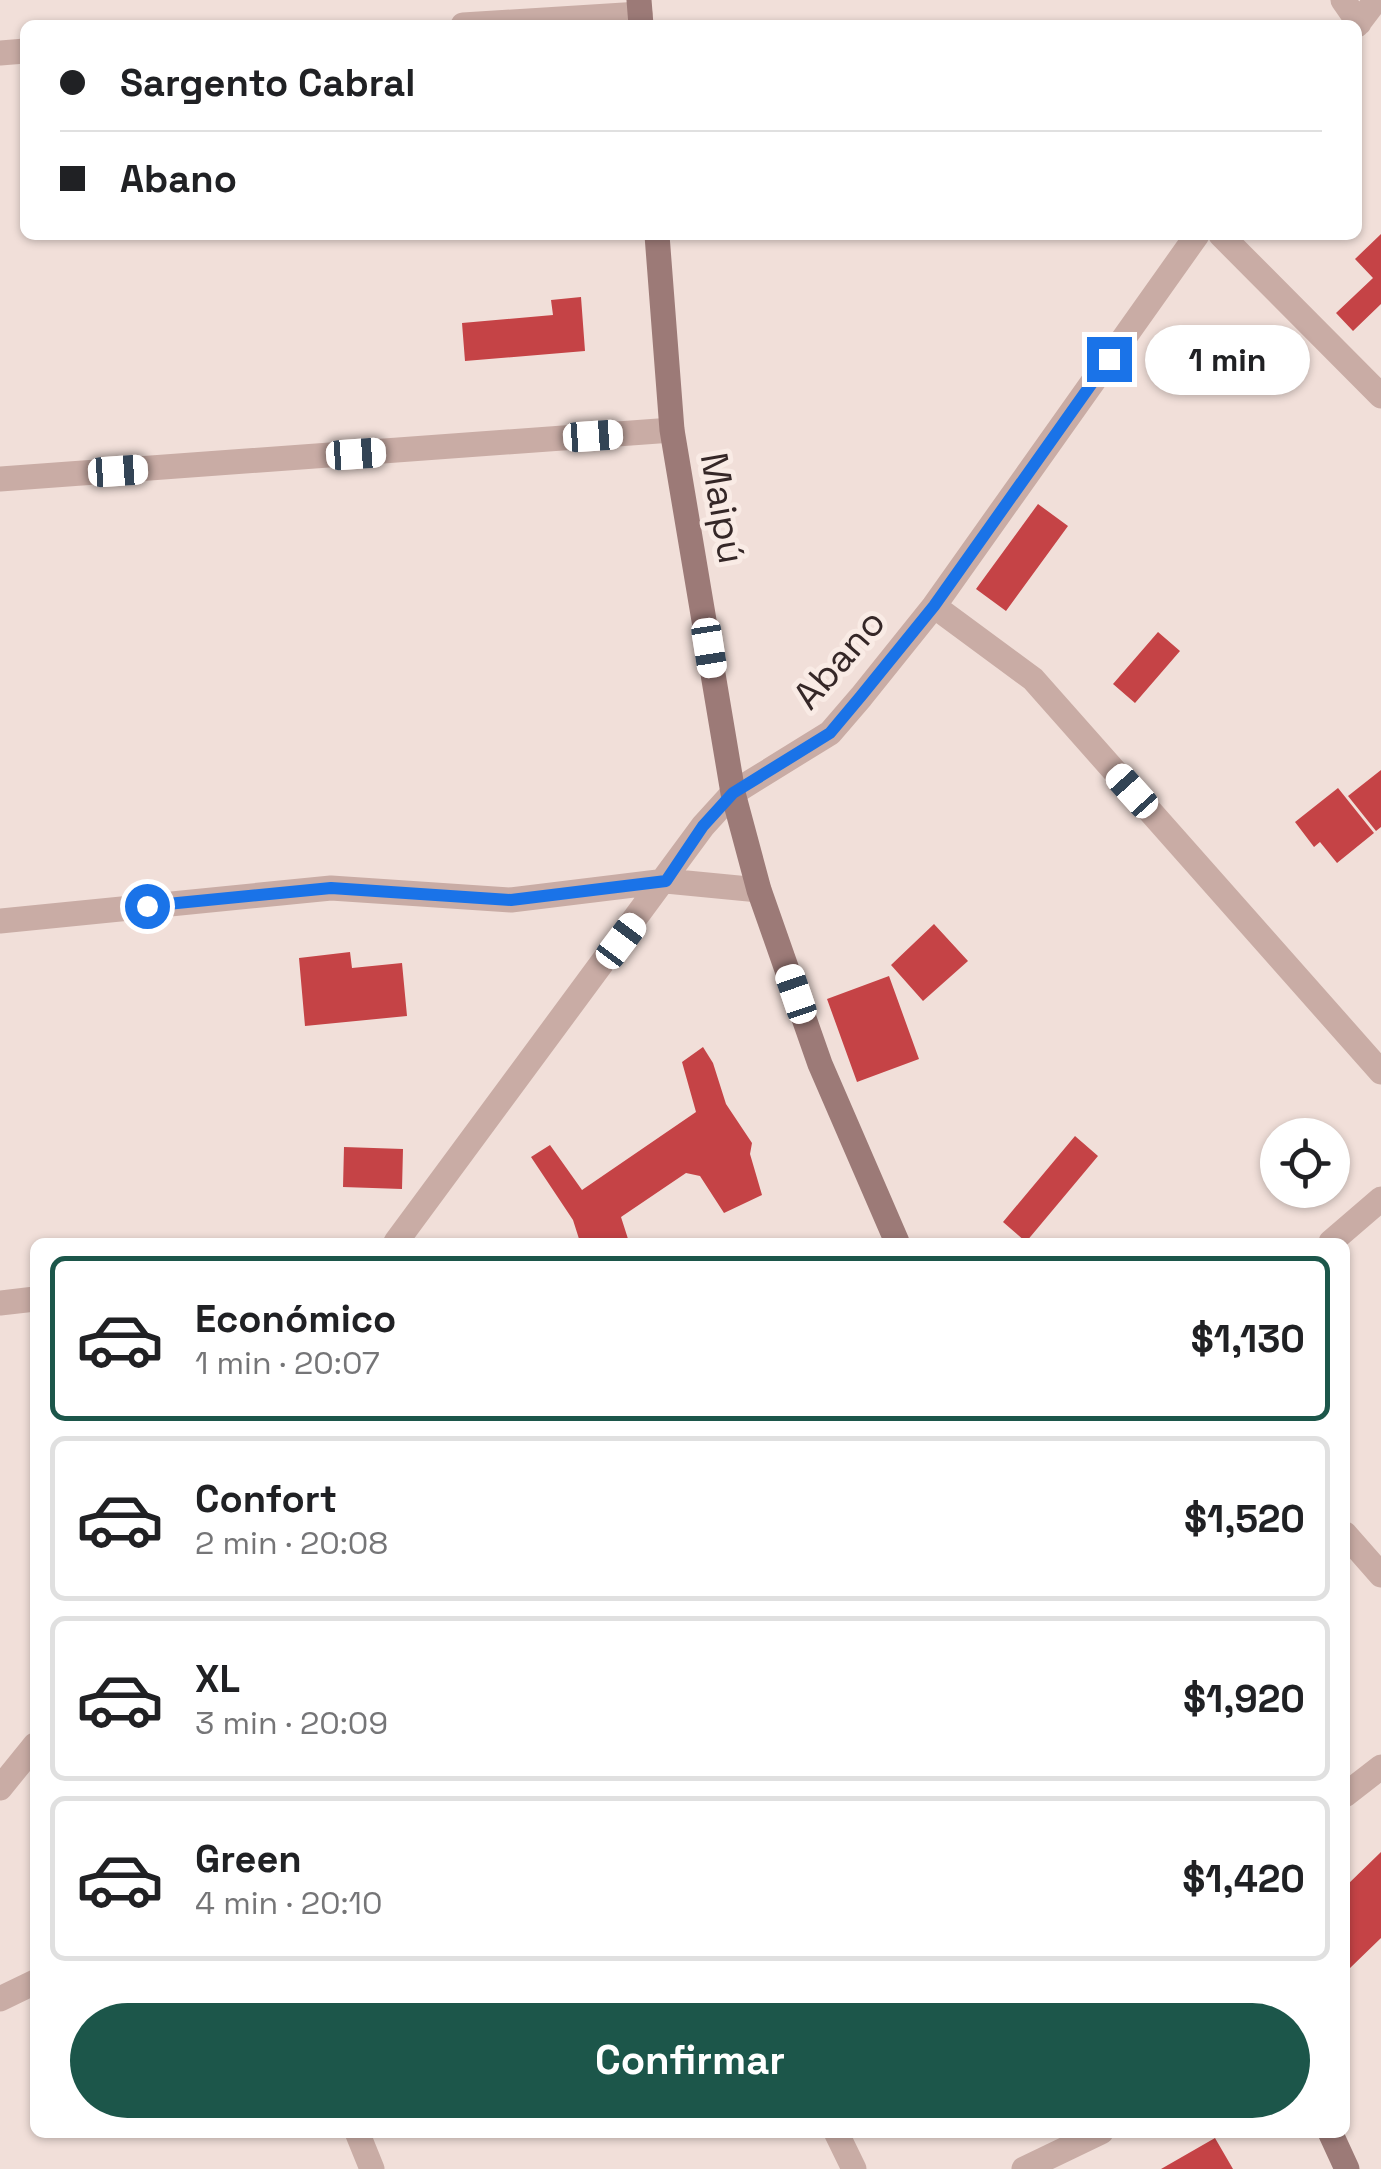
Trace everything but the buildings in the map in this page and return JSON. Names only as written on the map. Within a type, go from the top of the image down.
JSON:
[{"type":"main road","name":"Maipú","points":[[657,240],[672,430],[733,793],[759,890],[820,1064],[895,1238]]},
{"type":"main road","points":[[1333,2138],[1348,2169]]},
{"type":"street","points":[[537,20],[640,13]]},
{"type":"street","name":"Abano","points":[[399,1238],[703,826],[733,793],[830,733],[934,606],[1193,240]]},
{"type":"street","points":[[1225,240],[1381,396]]},
{"type":"street","points":[[0,479],[672,430]]},
{"type":"street","points":[[934,606],[1033,679],[1381,1072]]},
{"type":"street","points":[[0,920],[331,888],[511,900],[666,881],[759,890]]},
{"type":"street","points":[[1335,1238],[1381,1198]]},
{"type":"street","points":[[0,1301],[30,1299]]},
{"type":"street","points":[[1350,1540],[1381,1574]]},
{"type":"street","points":[[0,1756],[30,1750]]},
{"type":"street","points":[[0,1788],[30,1752]]},
{"type":"street","points":[[1350,1791],[1381,1767]]},
{"type":"street","points":[[0,1999],[30,1984]]},
{"type":"street","points":[[359,2138],[372,2169]]},
{"type":"street","points":[[839,2138],[854,2169]]},
{"type":"street","points":[[1024,2169],[1089,2138]]},
{"type":"route","points":[[147,906],[331,888],[511,900],[666,881],[703,826],[733,793],[830,733],[934,606],[1109,359]]}]
